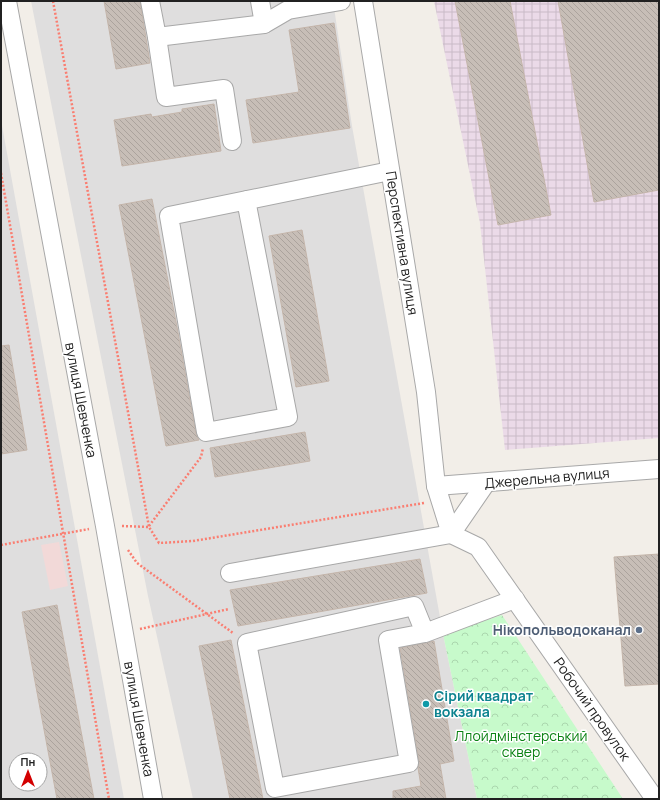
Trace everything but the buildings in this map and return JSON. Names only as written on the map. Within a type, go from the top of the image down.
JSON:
[{"type":"street","name":"вулиця Шевченка","points":[[7,1],[105,526],[152,799]]},
{"type":"street","points":[[150,1],[158,37],[166,97],[224,89],[232,141]]},
{"type":"street","points":[[260,1],[264,24]]},
{"type":"street","points":[[158,37],[264,24],[288,10],[340,1]]},
{"type":"street","name":"Перспективна вулиця","points":[[362,1],[426,392],[438,493]]},
{"type":"street","points":[[246,200],[288,417],[206,432],[169,216],[246,200],[390,171]]},
{"type":"street","name":"Джерельна вулиця","points":[[438,493],[486,482],[659,469]]},
{"type":"street","points":[[230,573],[451,534],[486,482]]},
{"type":"street","points":[[438,493],[451,534]]},
{"type":"street","name":"Робочий провулок","points":[[451,534],[478,547],[655,799]]},
{"type":"street","points":[[425,633],[414,606],[247,643],[275,788],[409,763],[388,640],[425,633],[515,599]]},
{"type":"path","points":[[53,1],[149,527],[159,543],[193,541],[438,493]]},
{"type":"path","points":[[1,173],[109,799]]},
{"type":"path","points":[[149,527],[201,457],[206,432]]},
{"type":"path","points":[[1,545],[105,526],[149,527]]},
{"type":"path","points":[[125,544],[137,563],[247,643]]},
{"type":"path","points":[[123,632],[229,609]]},
{"type":"shaded area","points":[[31,1],[333,1],[352,126],[443,634],[477,799],[193,799],[148,596]]},
{"type":"shaded area","points":[[434,1],[659,1],[659,438],[505,450],[480,223]]},
{"type":"shaded area","points":[[1,120],[124,799],[1,799]]},
{"type":"shaded area","points":[[59,542],[68,586],[50,590],[41,545]]},
{"type":"green space","name":"Ллойдмінстерський сквер","points":[[502,615],[623,799],[477,799],[443,634]]},
{"type":"place","name":"Нікопольводоканал","points":[[639,630]]},
{"type":"place","name":"Сірий квадрат вокзала","points":[[426,704]]}]
